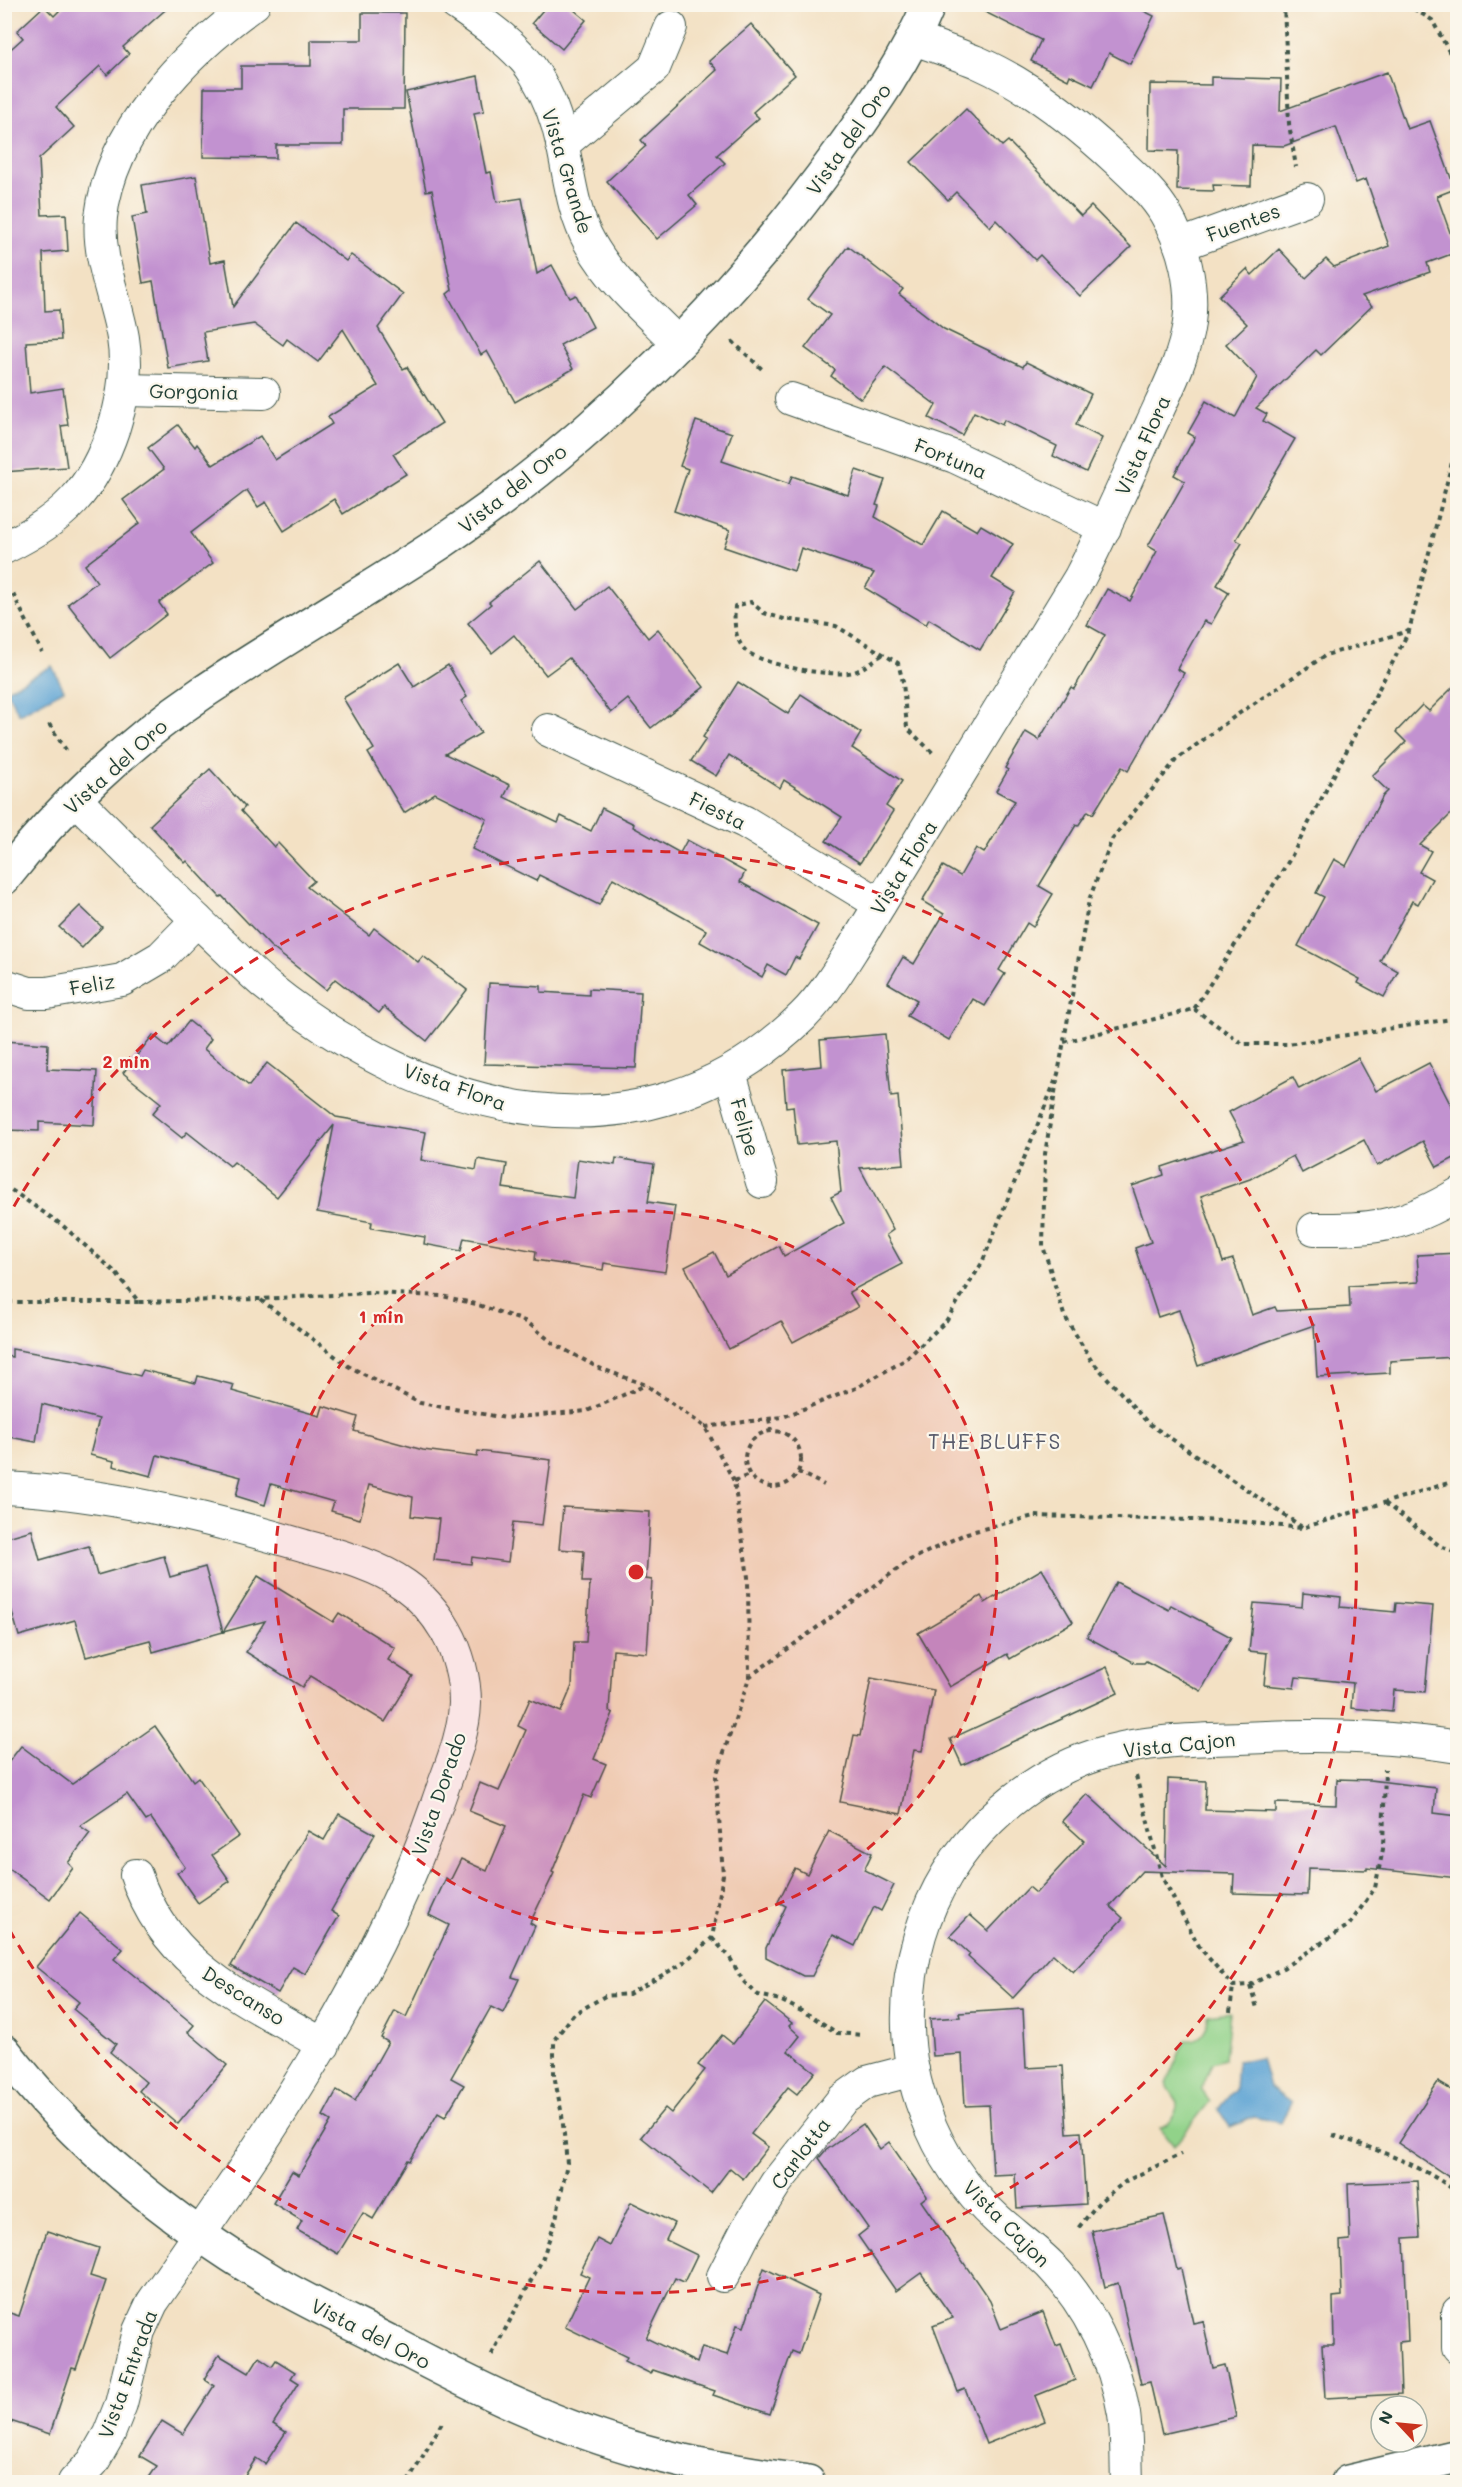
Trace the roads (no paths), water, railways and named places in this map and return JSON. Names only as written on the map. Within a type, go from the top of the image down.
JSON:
[{"type":"street","points":[[4,548],[35,531],[62,512],[83,490],[98,468],[106,450],[124,390],[126,368],[123,338],[103,250],[101,220],[109,180],[126,138],[155,97],[200,49],[254,4]]},
{"type":"street","name":"Vista Grande","points":[[456,4],[493,29],[534,72],[546,98],[562,145],[577,214],[590,244],[614,278],[678,344]]},
{"type":"street","name":"Vista del Oro","points":[[4,878],[75,799],[115,761],[201,693],[441,541],[569,444],[629,391],[678,344],[750,266],[810,193],[866,116],[915,39],[929,4]]},
{"type":"street","points":[[562,145],[654,68],[671,27]]},
{"type":"street","name":"Vista Flora","points":[[75,799],[266,986],[317,1023],[371,1055],[428,1081],[488,1101],[536,1111],[586,1113],[636,1107],[684,1094],[730,1073],[769,1046],[805,1014],[835,977],[1058,615],[1105,528],[1182,357],[1189,323],[1190,288],[1180,245],[1165,213],[1142,184],[1092,137],[1006,77],[979,63],[915,39]]},
{"type":"street","name":"Fuentes","points":[[1180,245],[1307,199]]},
{"type":"street","name":"Gorgonia","points":[[124,390],[264,393]]},
{"type":"street","name":"Fortuna","points":[[791,399],[956,457],[1105,528]]},
{"type":"street","name":"Fiesta","points":[[548,730],[746,822],[880,904]]},
{"type":"street","name":"Feliz","points":[[4,985],[29,993],[47,993],[122,980],[160,957],[197,920]]},
{"type":"street","name":"Felipe","points":[[730,1073],[762,1182]]},
{"type":"street","points":[[1314,1229],[1357,1230],[1389,1225],[1430,1210],[1458,1194]]},
{"type":"street","name":"Vista Dorado","points":[[4,1488],[97,1498],[173,1512],[248,1529],[373,1568],[405,1586],[428,1605],[445,1629],[461,1671],[465,1701],[461,1732],[430,1824],[398,1899],[366,1967],[324,2045],[286,2107],[199,2234]]},
{"type":"street","name":"Vista Cajon","points":[[1127,2482],[1124,2413],[1115,2375],[1099,2335],[1077,2298],[1049,2264],[995,2217],[966,2185],[938,2140],[924,2111],[913,2070],[909,2042],[908,1999],[914,1957],[926,1916],[945,1878],[969,1843],[998,1812],[1032,1786],[1079,1762],[1109,1751],[1150,1743],[1297,1735],[1402,1739],[1458,1747]]},
{"type":"street","name":"Descanso","points":[[136,1875],[157,1920],[178,1949],[211,1978],[324,2045]]},
{"type":"street","name":"Vista del Oro","points":[[4,2051],[44,2099],[118,2171],[199,2234],[279,2285],[476,2387],[580,2431],[646,2452],[705,2475],[808,2482]]},
{"type":"street","name":"Carlotta","points":[[723,2276],[747,2229],[776,2183],[842,2100],[867,2082],[913,2070]]},
{"type":"street","name":"Vista Entrada","points":[[74,2482],[93,2462],[109,2434],[121,2404],[139,2331],[152,2303],[199,2234]]},
{"type":"street","points":[[1458,2312],[1456,2326],[1458,2348]]},
{"type":"street","points":[[1348,2482],[1458,2456]]},
{"type":"water","points":[[52,666],[64,690],[19,714],[6,690]]},
{"type":"water","points":[[1261,2058],[1269,2087],[1291,2103],[1281,2123],[1254,2117],[1230,2127],[1218,2109],[1235,2089],[1237,2061]]},
{"type":"district","name":"THE BLUFFS","points":[[995,1440]]}]
